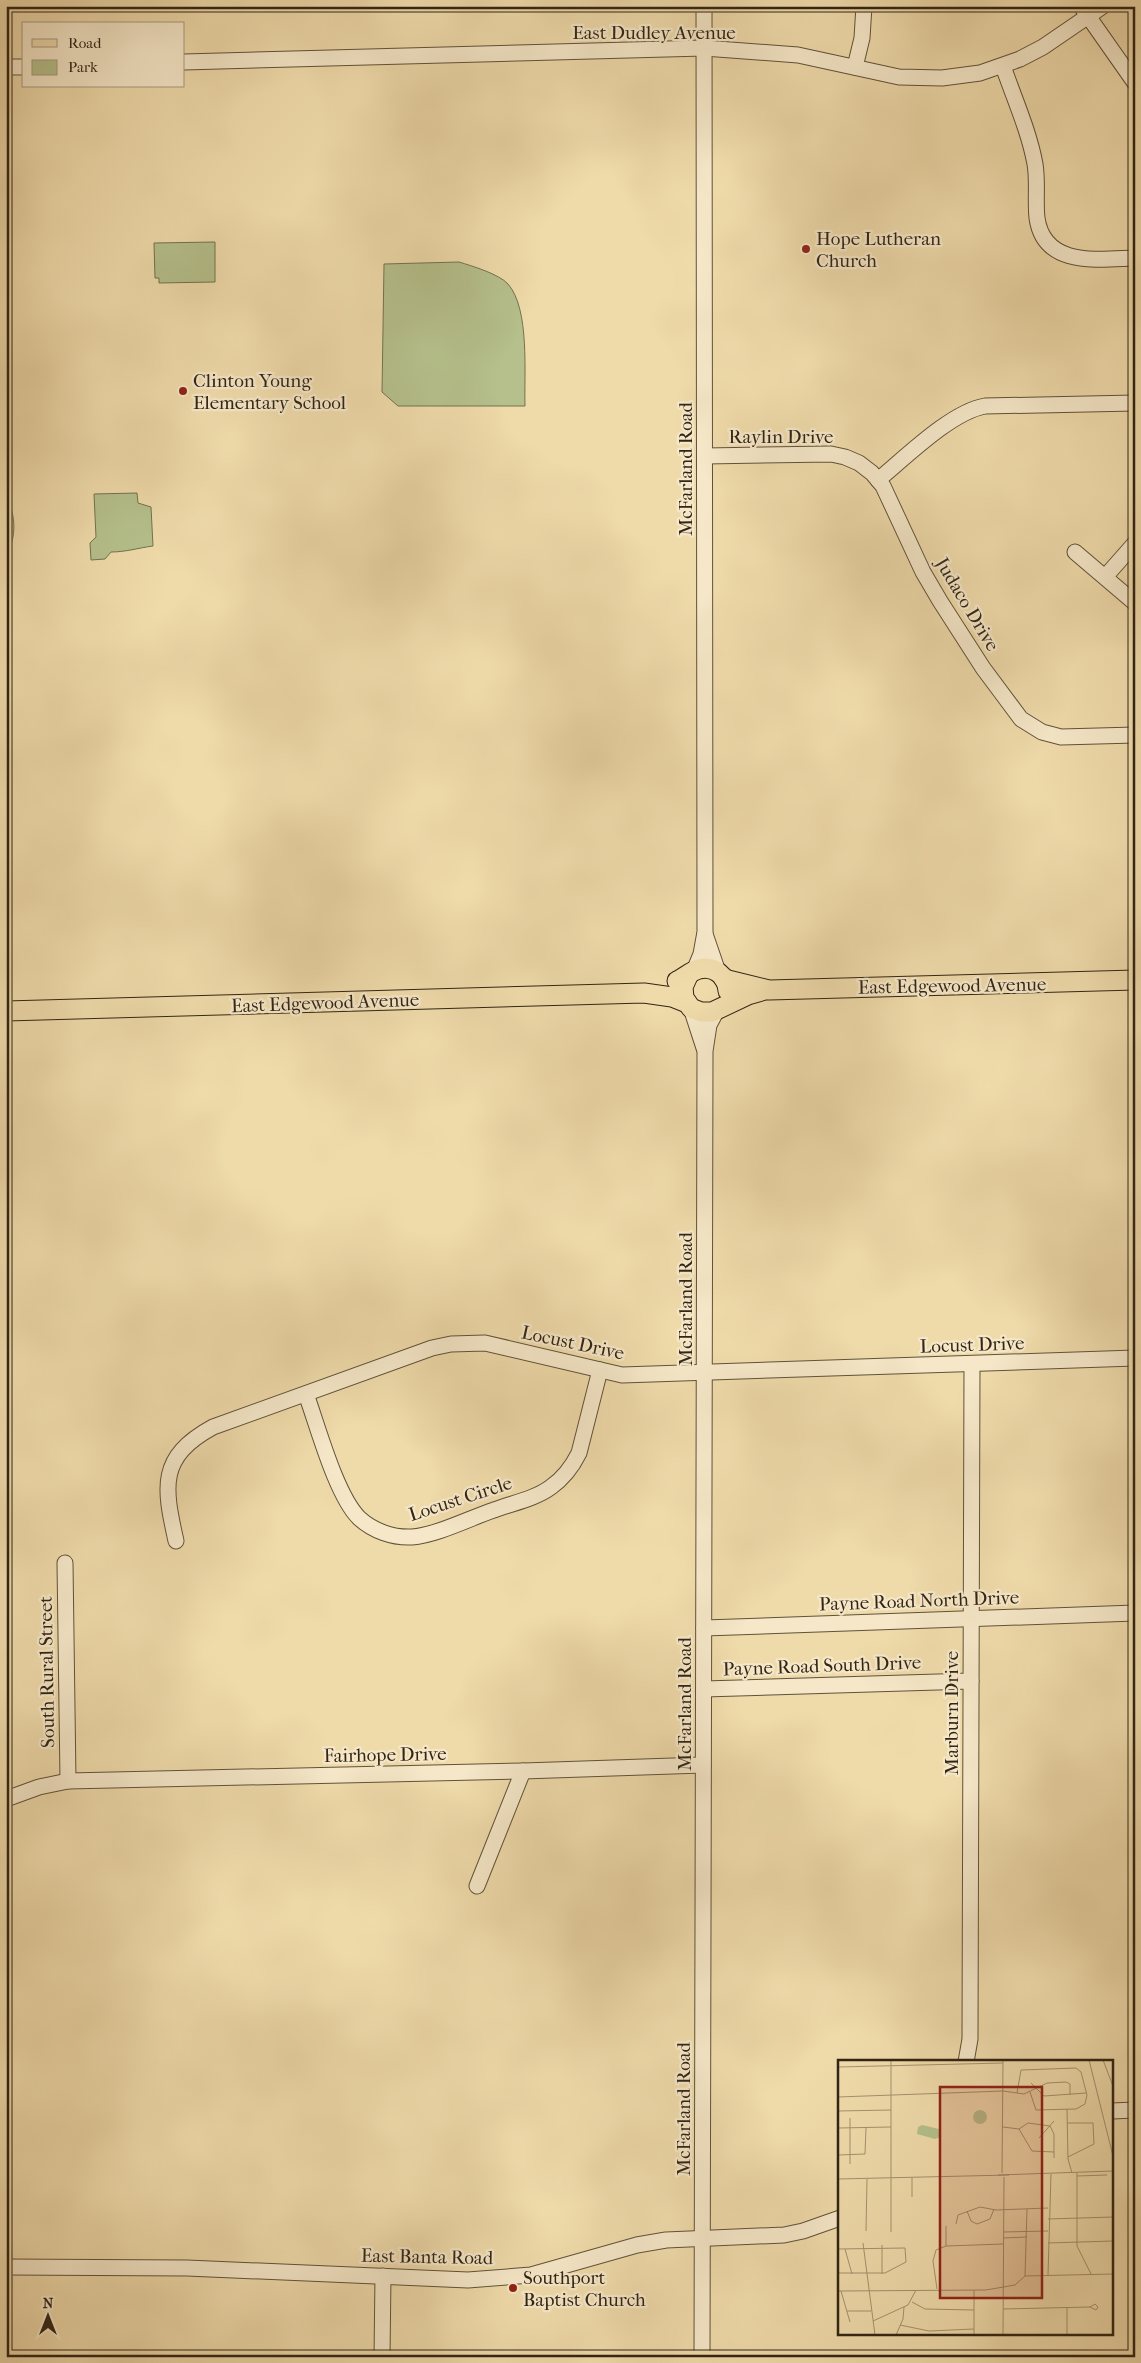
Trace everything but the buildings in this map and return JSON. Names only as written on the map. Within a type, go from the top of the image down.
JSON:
[{"type":"main road","name":"East Edgewood Avenue","points":[[644,993],[709,968],[721,976],[769,990]]},
{"type":"main road","points":[[689,1006],[683,993],[691,974]]},
{"type":"main road","points":[[719,1008],[728,993],[721,976]]},
{"type":"main road","name":"East Edgewood Avenue","points":[[6,1011],[644,993],[672,997],[706,1013],[748,995],[769,990],[1135,980]]},
{"type":"street","name":"McFarland Road","points":[[691,974],[701,954],[705,932],[704,6]]},
{"type":"street","points":[[855,68],[862,38],[864,6]]},
{"type":"street","name":"East Dudley Avenue","points":[[185,62],[704,48],[798,55],[899,77],[928,79],[966,76],[1003,66],[1043,47],[1085,11],[1102,6]]},
{"type":"street","points":[[1085,11],[1135,83]]},
{"type":"street","points":[[1003,66],[1033,157],[1036,178],[1037,216],[1045,239],[1055,249],[1072,258],[1087,260],[1135,258]]},
{"type":"street","points":[[6,67],[22,67]]},
{"type":"street","points":[[878,480],[951,422],[973,409],[985,406],[1135,402]]},
{"type":"street","name":"Raylin Drive","points":[[705,456],[831,454],[856,461],[878,480]]},
{"type":"street","name":"Judaco Drive","points":[[878,480],[887,494],[923,572],[983,668],[1017,715],[1028,725],[1043,733],[1061,737],[1135,735]]},
{"type":"street","points":[[1105,578],[1135,544]]},
{"type":"street","points":[[1075,552],[1135,603]]},
{"type":"street","name":"McFarland Road","points":[[705,932],[721,976]]},
{"type":"street","name":"McFarland Road","points":[[689,1006],[705,1051]]},
{"type":"street","name":"McFarland Road","points":[[702,2357],[705,1051],[709,1025],[719,1008]]},
{"type":"street","name":"Locust Drive","points":[[176,1541],[167,1499],[167,1484],[174,1461],[185,1446],[204,1431],[432,1348],[466,1342],[485,1343],[622,1375],[1135,1358]]},
{"type":"street","name":"Marburn Drive","points":[[966,2060],[970,2039],[972,1364]]},
{"type":"street","name":"Locust Circle","points":[[306,1394],[341,1490],[350,1507],[359,1518],[375,1529],[393,1536],[412,1537],[536,1495],[560,1480],[573,1465],[579,1453],[600,1370]]},
{"type":"street","name":"South Rural Street","points":[[65,1562],[68,1781]]},
{"type":"street","name":"Payne Road North Drive","points":[[704,1628],[1135,1614]]},
{"type":"street","name":"Payne Road South Drive","points":[[704,1688],[971,1681]]},
{"type":"street","name":"Fairhope Drive","points":[[6,1799],[39,1787],[68,1781],[704,1765]]},
{"type":"street","points":[[477,1886],[523,1771]]},
{"type":"street","points":[[1114,2111],[1135,2110]]},
{"type":"street","name":"East Banta Road","points":[[6,2267],[187,2268],[468,2280],[538,2274],[646,2243],[666,2240],[784,2235],[803,2231],[838,2219]]},
{"type":"street","points":[[382,2357],[383,2276]]},
{"type":"green space","points":[[215,242],[215,282],[159,283],[159,278],[155,278],[154,243]]},
{"type":"green space","points":[[459,262],[504,280],[515,295],[523,325],[525,406],[398,406],[382,392],[384,264]]},
{"type":"green space","points":[[137,493],[138,503],[151,507],[153,546],[111,552],[105,559],[91,560],[90,543],[96,537],[94,494]]},
{"type":"green space","points":[[6,495],[12,511],[14,526],[10,549],[6,557]]},
{"type":"place","name":"Hope Lutheran Church","points":[[806,249]]},
{"type":"place","name":"Clinton Young Elementary School","points":[[183,391]]},
{"type":"place","name":"Southport Baptist Church","points":[[513,2288]]}]
